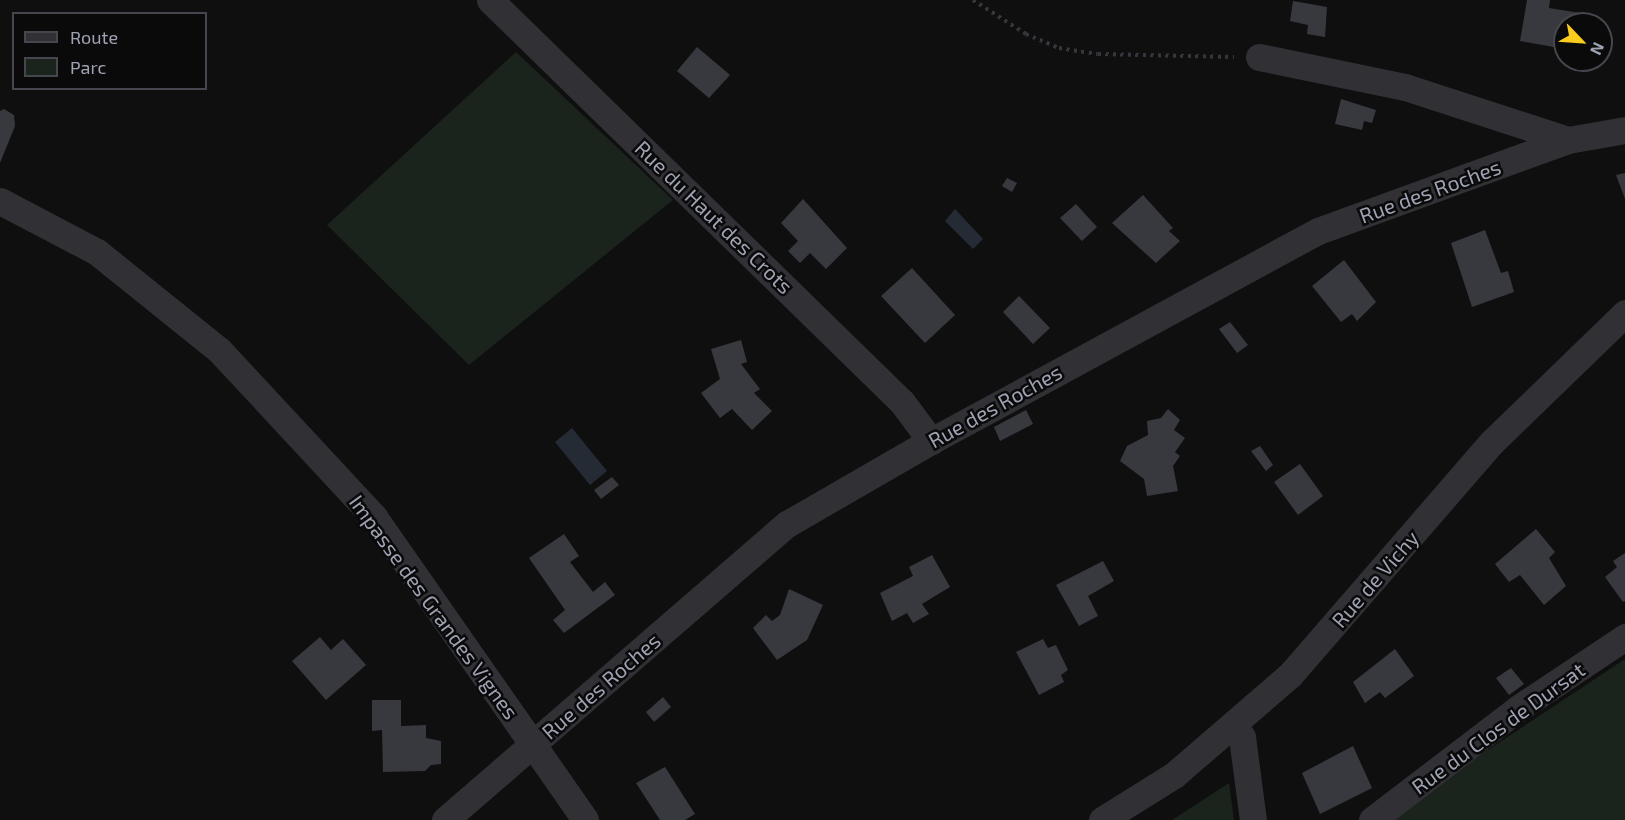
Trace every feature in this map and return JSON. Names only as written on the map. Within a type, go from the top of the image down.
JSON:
[{"type":"street","name":"Rue du Haut des Crots","points":[[490,0],[902,402],[931,441]]},
{"type":"street","points":[[1258,57],[1405,87],[1568,140]]},
{"type":"street","name":"Rue des Roches","points":[[445,820],[787,524],[931,441],[1318,231],[1568,140],[1625,130]]},
{"type":"street","name":"Impasse des Grandes Vignes","points":[[0,201],[97,252],[219,350],[374,517],[585,820]]},
{"type":"street","name":"Rue de Vichy","points":[[1102,820],[1174,775],[1234,726],[1290,675],[1356,603],[1492,442],[1625,313]]},
{"type":"street","name":"Rue du Clos de Dursat","points":[[1372,820],[1518,709],[1625,637]]},
{"type":"street","points":[[1234,726],[1242,737],[1253,820]]},
{"type":"path","points":[[973,0],[1026,34],[1059,48],[1098,54],[1258,57]]},
{"type":"green space","points":[[516,52],[673,200],[469,365],[327,225]]},
{"type":"green space","points":[[1625,659],[1625,820],[1393,820],[1467,764]]},
{"type":"green space","points":[[1229,783],[1234,820],[1172,820]]},
{"type":"shaded area","points":[[955,209],[983,239],[973,249],[945,221]]},
{"type":"shaded area","points":[[572,428],[607,471],[590,485],[555,442]]},
{"type":"building","points":[[1527,0],[1550,0],[1549,8],[1574,12],[1553,12],[1553,47],[1520,41]]},
{"type":"building","points":[[1293,1],[1327,7],[1325,37],[1307,34],[1308,25],[1290,21]]},
{"type":"building","points":[[697,47],[730,75],[709,98],[677,71]]},
{"type":"building","points":[[1341,99],[1376,110],[1372,123],[1364,121],[1362,130],[1335,124]]},
{"type":"building","points":[[4,109],[14,115],[15,126],[0,163],[0,111]]},
{"type":"building","points":[[1625,173],[1625,199],[1616,175]]},
{"type":"building","points":[[1007,178],[1017,183],[1012,192],[1002,186]]},
{"type":"building","points":[[1143,195],[1173,228],[1169,231],[1180,241],[1156,263],[1112,223]]},
{"type":"building","points":[[803,199],[847,248],[826,269],[810,253],[800,263],[788,251],[798,241],[781,223]]},
{"type":"building","points":[[1076,204],[1097,227],[1082,241],[1060,218]]},
{"type":"building","points":[[1485,230],[1501,273],[1508,271],[1514,292],[1472,307],[1451,243]]},
{"type":"building","points":[[1344,260],[1376,302],[1357,321],[1352,314],[1341,322],[1312,286]]},
{"type":"building","points":[[912,268],[955,315],[925,343],[881,296]]},
{"type":"building","points":[[1019,296],[1050,328],[1033,344],[1003,312]]},
{"type":"building","points":[[1230,322],[1248,345],[1237,353],[1219,329]]},
{"type":"building","points":[[741,340],[747,362],[741,364],[760,389],[754,393],[772,411],[752,430],[732,409],[720,418],[701,393],[720,379],[711,349]]},
{"type":"building","points":[[1168,409],[1180,420],[1174,430],[1185,438],[1175,452],[1180,456],[1173,466],[1178,491],[1147,496],[1144,479],[1120,461],[1127,446],[1148,435],[1147,421],[1161,418]]},
{"type":"building","points":[[1026,410],[1033,424],[1000,441],[994,427]]},
{"type":"building","points":[[1260,446],[1273,465],[1266,471],[1251,451]]},
{"type":"building","points":[[1300,464],[1323,496],[1298,515],[1274,482]]},
{"type":"building","points":[[612,477],[619,485],[601,499],[594,490]]},
{"type":"building","points":[[1536,529],[1555,552],[1549,558],[1566,586],[1544,605],[1520,575],[1509,582],[1495,564]]},
{"type":"building","points":[[564,534],[579,556],[570,562],[593,592],[605,582],[615,595],[564,633],[553,620],[565,610],[529,558]]},
{"type":"building","points":[[1625,553],[1625,601],[1623,602],[1605,577],[1617,567],[1613,561]]},
{"type":"building","points":[[932,555],[950,587],[922,604],[929,614],[913,623],[907,613],[892,621],[880,593],[913,576],[909,567]]},
{"type":"building","points":[[1103,561],[1114,581],[1088,596],[1098,616],[1079,626],[1056,585]]},
{"type":"building","points":[[789,589],[823,605],[807,640],[777,660],[753,628],[766,615],[772,621],[780,615]]},
{"type":"building","points":[[320,637],[331,650],[343,639],[366,665],[326,700],[292,661]]},
{"type":"building","points":[[1043,639],[1048,648],[1056,645],[1068,670],[1061,675],[1064,682],[1039,695],[1016,652]]},
{"type":"building","points":[[1395,649],[1414,676],[1385,698],[1380,692],[1365,703],[1353,682]]},
{"type":"building","points":[[1511,668],[1524,684],[1509,695],[1496,678]]},
{"type":"building","points":[[663,697],[671,707],[654,722],[646,712]]},
{"type":"building","points":[[372,700],[401,700],[401,726],[426,725],[426,738],[441,741],[441,764],[431,765],[425,771],[383,772],[382,730],[372,731]]},
{"type":"building","points":[[1353,746],[1372,788],[1320,814],[1302,773]]},
{"type":"building","points":[[665,767],[695,814],[685,820],[660,820],[636,783]]}]
